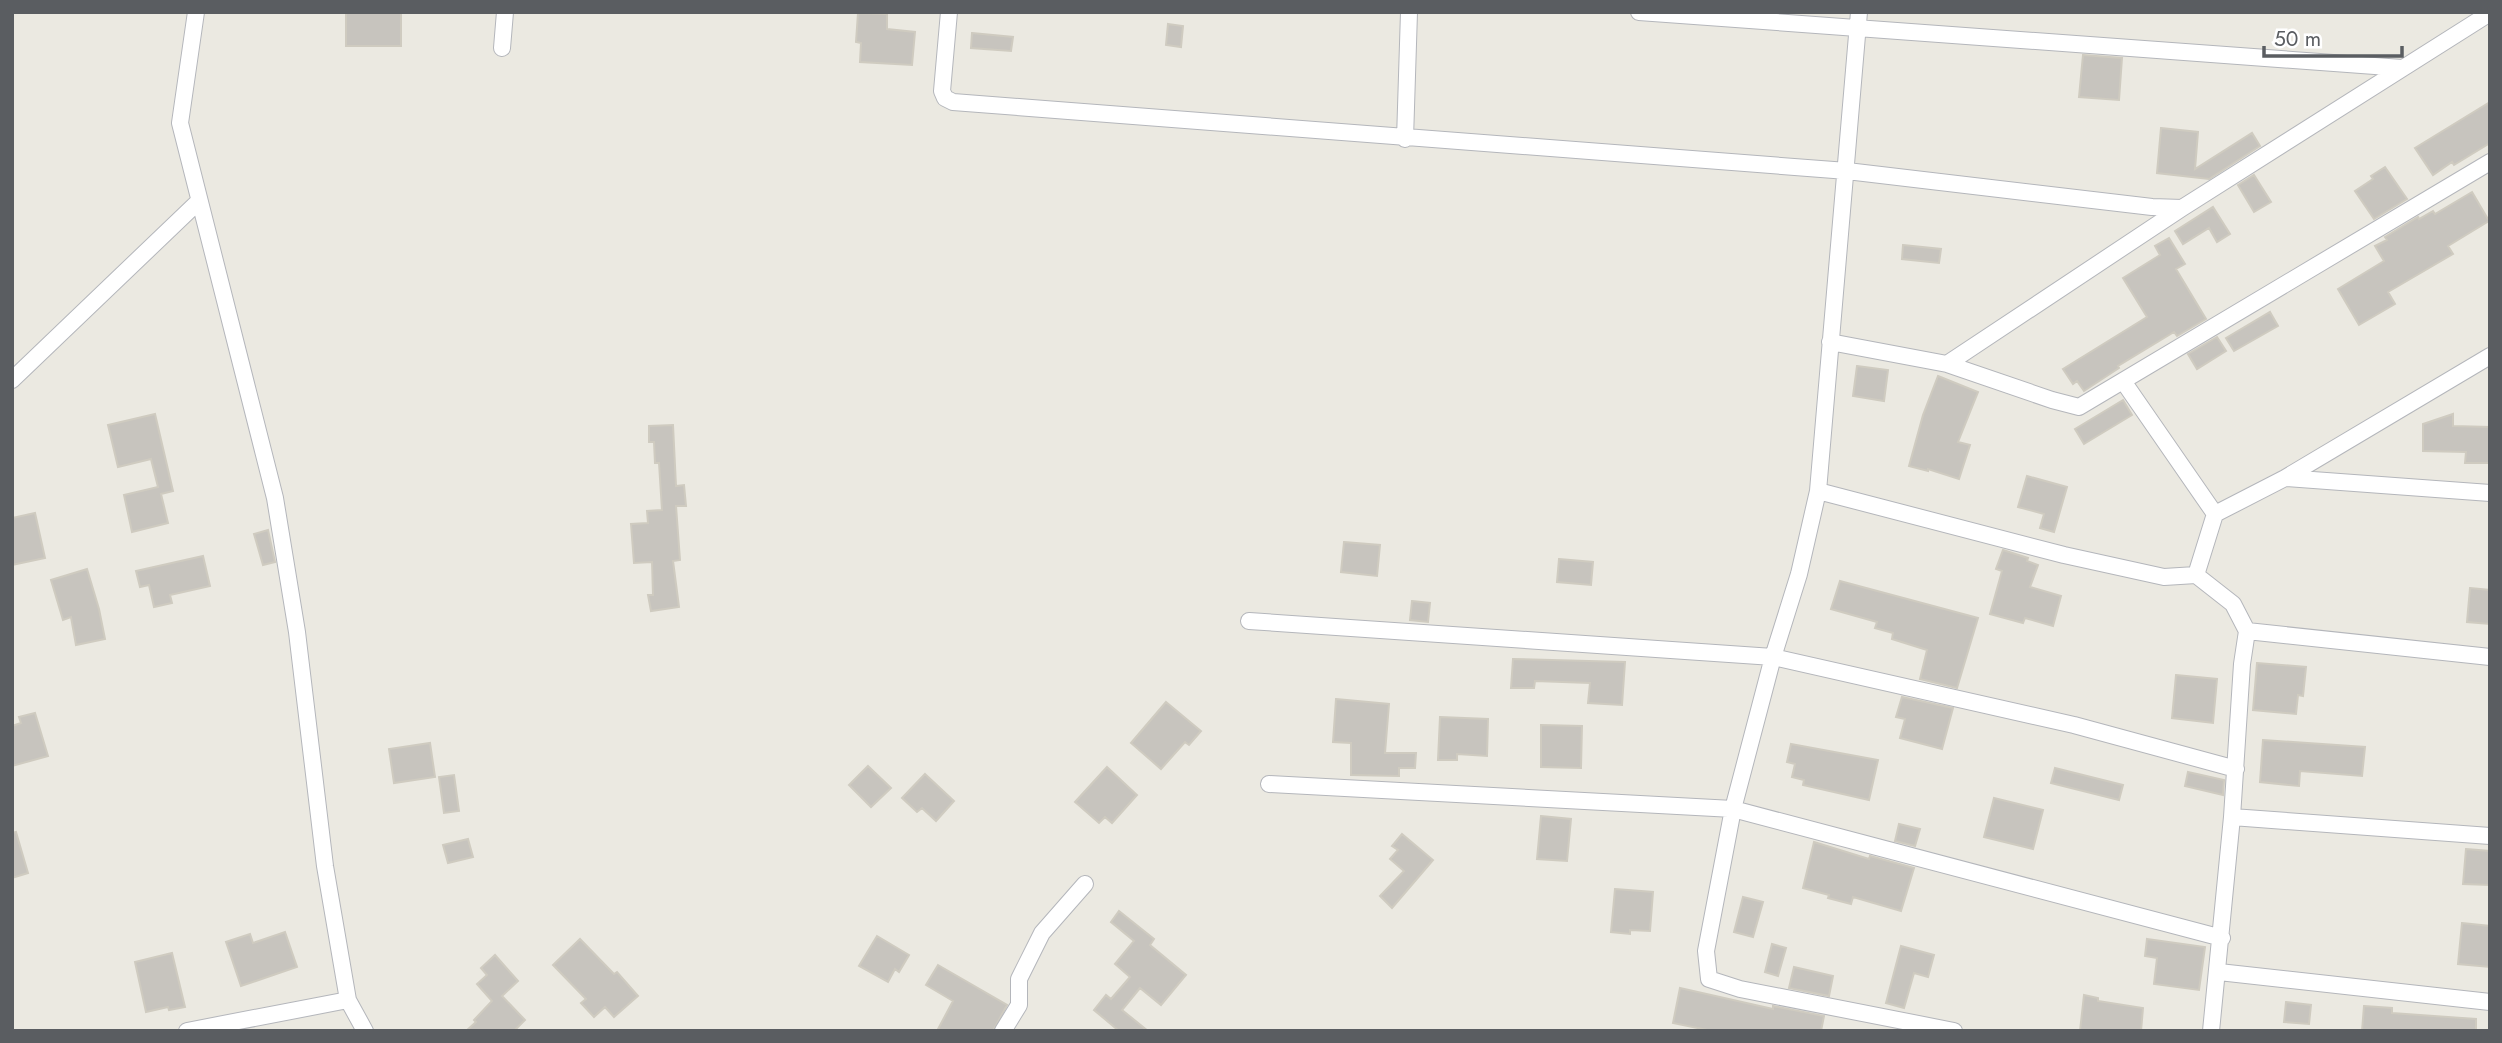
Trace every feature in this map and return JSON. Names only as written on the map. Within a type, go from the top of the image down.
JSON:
[{"type":"street","points":[[196,12],[180,123],[275,498],[297,632],[325,866],[348,1000],[365,1031]]},
{"type":"street","points":[[502,48],[505,12]]},
{"type":"street","points":[[949,12],[942,91],[945,98],[953,102],[1405,139],[1847,171],[2152,207],[2182,208]]},
{"type":"street","points":[[1405,139],[1409,12]]},
{"type":"street","points":[[1639,12],[2402,68]]},
{"type":"street","points":[[1859,12],[1818,491],[1799,574],[1773,657],[1733,809],[1706,951],[1709,979],[1740,989],[1954,1031]]},
{"type":"street","points":[[1947,364],[2182,208],[2490,13]]},
{"type":"street","points":[[1830,342],[1947,364],[2079,407],[2490,162]]},
{"type":"street","points":[[12,380],[199,201]]},
{"type":"street","points":[[2196,575],[2215,514],[2285,478],[2490,356]]},
{"type":"street","points":[[2123,381],[2215,514]]},
{"type":"street","points":[[2285,478],[2490,494]]},
{"type":"street","points":[[1818,491],[2064,555],[2164,577],[2196,575],[2233,604],[2247,631],[2242,664],[2219,972],[2211,1031]]},
{"type":"street","points":[[1249,621],[1773,657],[2074,725],[2236,769]]},
{"type":"street","points":[[2247,631],[2490,657]]},
{"type":"street","points":[[1269,784],[1733,809],[2222,938]]},
{"type":"street","points":[[2232,817],[2490,836]]},
{"type":"street","points":[[1003,1031],[1019,1005],[1019,979],[1042,933],[1085,884]]},
{"type":"street","points":[[2219,972],[2490,1002]]},
{"type":"street","points":[[187,1031],[348,1000]]},
{"type":"building","points":[[346,12],[401,12],[401,46],[346,46]]},
{"type":"building","points":[[858,13],[887,14],[887,29],[915,32],[912,65],[860,62],[861,43],[856,42]]},
{"type":"building","points":[[1168,24],[1183,26],[1181,47],[1166,45]]},
{"type":"building","points":[[972,33],[1013,37],[1011,51],[971,48]]},
{"type":"building","points":[[2083,55],[2122,58],[2119,100],[2079,97]]},
{"type":"building","points":[[2490,102],[2490,143],[2433,175],[2415,148]]},
{"type":"building","points":[[2161,128],[2198,132],[2195,169],[2252,133],[2260,146],[2209,179],[2157,173]]},
{"type":"building","points":[[2385,167],[2407,199],[2374,219],[2355,191]]},
{"type":"building","points":[[2254,175],[2271,202],[2254,212],[2238,185]]},
{"type":"building","points":[[2472,192],[2489,221],[2448,246],[2453,254],[2388,292],[2395,304],[2359,325],[2338,289],[2384,261],[2375,246],[2387,240],[2385,237],[2418,217],[2419,219],[2433,211],[2435,214]]},
{"type":"building","points":[[2213,207],[2230,234],[2217,242],[2209,228],[2183,244],[2175,231]]},
{"type":"building","points":[[2169,238],[2185,264],[2176,269],[2206,319],[2177,336],[2174,332],[2118,366],[2119,368],[2084,391],[2077,381],[2073,384],[2063,369],[2147,317],[2123,278],[2160,255],[2155,246]]},
{"type":"building","points":[[1903,245],[1941,249],[1939,263],[1902,259]]},
{"type":"building","points":[[2270,312],[2278,326],[2234,351],[2226,338]]},
{"type":"building","points":[[2217,337],[2226,351],[2197,369],[2188,354]]},
{"type":"building","points":[[1857,366],[1888,370],[1884,401],[1853,396]]},
{"type":"building","points":[[1938,376],[1978,392],[1958,442],[1970,445],[1959,479],[1909,466],[1923,415]]},
{"type":"building","points":[[2123,400],[2132,415],[2084,444],[2075,429]]},
{"type":"building","points":[[155,414],[173,491],[161,494],[168,523],[132,532],[124,495],[158,487],[151,459],[118,467],[108,425]]},
{"type":"building","points":[[2453,414],[2453,426],[2490,427],[2490,463],[2465,463],[2466,452],[2423,451],[2423,424]]},
{"type":"building","points":[[673,425],[676,486],[684,485],[686,506],[676,506],[680,560],[673,561],[679,607],[651,611],[648,595],[653,595],[652,562],[634,563],[631,524],[648,523],[647,511],[662,510],[659,463],[655,463],[654,442],[649,442],[649,426]]},
{"type":"building","points":[[2027,476],[2067,487],[2054,532],[2040,528],[2044,514],[2018,507]]},
{"type":"building","points":[[35,513],[45,558],[12,565],[12,518]]},
{"type":"building","points":[[268,530],[275,562],[263,565],[254,534]]},
{"type":"building","points":[[1344,542],[1380,545],[1377,576],[1341,572]]},
{"type":"building","points":[[2003,550],[2028,558],[2027,561],[2038,565],[2030,587],[2061,596],[2053,626],[2025,618],[2023,623],[1990,614],[2002,571],[1996,569]]},
{"type":"building","points":[[203,556],[210,586],[170,595],[172,603],[154,607],[149,585],[140,587],[136,571]]},
{"type":"building","points":[[1559,559],[1593,562],[1591,585],[1557,582]]},
{"type":"building","points":[[87,569],[105,639],[76,645],[71,617],[63,620],[51,580]]},
{"type":"building","points":[[1840,581],[1978,618],[1957,688],[1920,679],[1927,650],[1892,639],[1893,633],[1875,628],[1877,622],[1831,609]]},
{"type":"building","points":[[2470,588],[2490,590],[2490,624],[2467,622]]},
{"type":"building","points":[[1412,601],[1430,603],[1428,622],[1410,620]]},
{"type":"building","points":[[1513,659],[1625,662],[1622,705],[1588,703],[1590,683],[1535,681],[1534,688],[1511,688]]},
{"type":"building","points":[[2257,663],[2306,667],[2303,696],[2298,695],[2296,714],[2253,710]]},
{"type":"building","points":[[2176,675],[2217,679],[2213,723],[2172,718]]},
{"type":"building","points":[[1902,697],[1953,708],[1942,749],[1900,738],[1905,719],[1896,717]]},
{"type":"building","points":[[1336,699],[1389,704],[1385,753],[1416,753],[1415,768],[1399,768],[1399,776],[1351,775],[1351,743],[1333,742]]},
{"type":"building","points":[[1166,702],[1201,731],[1189,745],[1185,742],[1161,769],[1131,743]]},
{"type":"building","points":[[35,713],[48,756],[12,766],[12,726],[21,723],[19,717]]},
{"type":"building","points":[[1440,717],[1488,719],[1487,756],[1457,754],[1457,760],[1438,760]]},
{"type":"building","points":[[1541,725],[1582,726],[1581,768],[1541,767]]},
{"type":"building","points":[[2263,740],[2365,747],[2362,776],[2300,771],[2299,786],[2260,782]]},
{"type":"building","points":[[430,743],[435,777],[394,783],[389,749]]},
{"type":"building","points":[[1791,744],[1878,760],[1869,800],[1803,785],[1804,780],[1792,777],[1795,764],[1787,762]]},
{"type":"building","points":[[868,766],[891,788],[871,807],[849,785]]},
{"type":"building","points":[[1107,767],[1137,795],[1112,823],[1105,817],[1099,823],[1075,802]]},
{"type":"building","points":[[2055,768],[2123,785],[2119,800],[2051,783]]},
{"type":"building","points":[[2188,772],[2224,780],[2223,795],[2185,786]]},
{"type":"building","points":[[925,774],[954,801],[936,821],[922,808],[917,812],[902,798]]},
{"type":"building","points":[[454,775],[459,811],[444,813],[439,777]]},
{"type":"building","points":[[1994,798],[2043,810],[2033,849],[1984,837]]},
{"type":"building","points":[[1541,816],[1571,819],[1567,861],[1537,859]]},
{"type":"building","points":[[1899,824],[1920,829],[1915,846],[1895,841]]},
{"type":"building","points":[[16,832],[28,873],[12,878],[12,833]]},
{"type":"building","points":[[1402,834],[1433,860],[1392,908],[1380,896],[1404,871],[1390,859],[1398,850],[1392,846]]},
{"type":"building","points":[[468,839],[473,857],[448,863],[443,845]]},
{"type":"building","points":[[1814,842],[1869,859],[1870,856],[1914,868],[1901,911],[1853,897],[1851,904],[1803,888]]},
{"type":"building","points":[[2466,849],[2490,851],[2490,885],[2463,884]]},
{"type":"building","points":[[1615,889],[1653,892],[1650,931],[1630,930],[1630,934],[1611,932]]},
{"type":"building","points":[[1743,897],[1763,902],[1753,937],[1734,932]]},
{"type":"building","points":[[1119,911],[1154,939],[1150,945],[1186,975],[1161,1005],[1140,988],[1122,1010],[1148,1031],[1119,1031],[1094,1010],[1106,995],[1111,999],[1130,977],[1115,964],[1134,941],[1111,922]]},
{"type":"building","points":[[2462,923],[2490,926],[2490,967],[2458,964]]},
{"type":"building","points":[[285,932],[297,967],[241,986],[226,942],[250,934],[253,943]]},
{"type":"building","points":[[877,936],[909,955],[899,972],[895,969],[888,982],[859,966]]},
{"type":"building","points":[[580,939],[614,974],[617,972],[638,996],[614,1017],[605,1007],[594,1017],[581,1003],[586,999],[553,965]]},
{"type":"building","points":[[2147,939],[2205,947],[2199,990],[2154,984],[2157,958],[2145,956]]},
{"type":"building","points":[[1772,944],[1786,948],[1778,976],[1765,972]]},
{"type":"building","points":[[1901,946],[1934,955],[1928,977],[1914,973],[1904,1008],[1886,1003]]},
{"type":"building","points":[[172,953],[185,1007],[169,1010],[168,1007],[146,1012],[135,962]]},
{"type":"building","points":[[495,955],[518,981],[502,996],[525,1020],[514,1031],[466,1031],[492,1001],[477,984],[487,975],[481,968]]},
{"type":"building","points":[[938,965],[1007,1005],[993,1031],[937,1031],[953,1001],[926,985]]},
{"type":"building","points":[[1794,967],[1833,976],[1829,996],[1789,988]]},
{"type":"building","points":[[1680,988],[1773,1009],[1773,1006],[1824,1016],[1821,1031],[1712,1031],[1673,1023]]},
{"type":"building","points":[[2084,995],[2098,998],[2098,1001],[2143,1008],[2141,1031],[2080,1031]]},
{"type":"building","points":[[2286,1002],[2311,1005],[2309,1024],[2284,1022]]},
{"type":"building","points":[[2364,1006],[2392,1008],[2392,1013],[2476,1019],[2476,1031],[2362,1031]]}]
